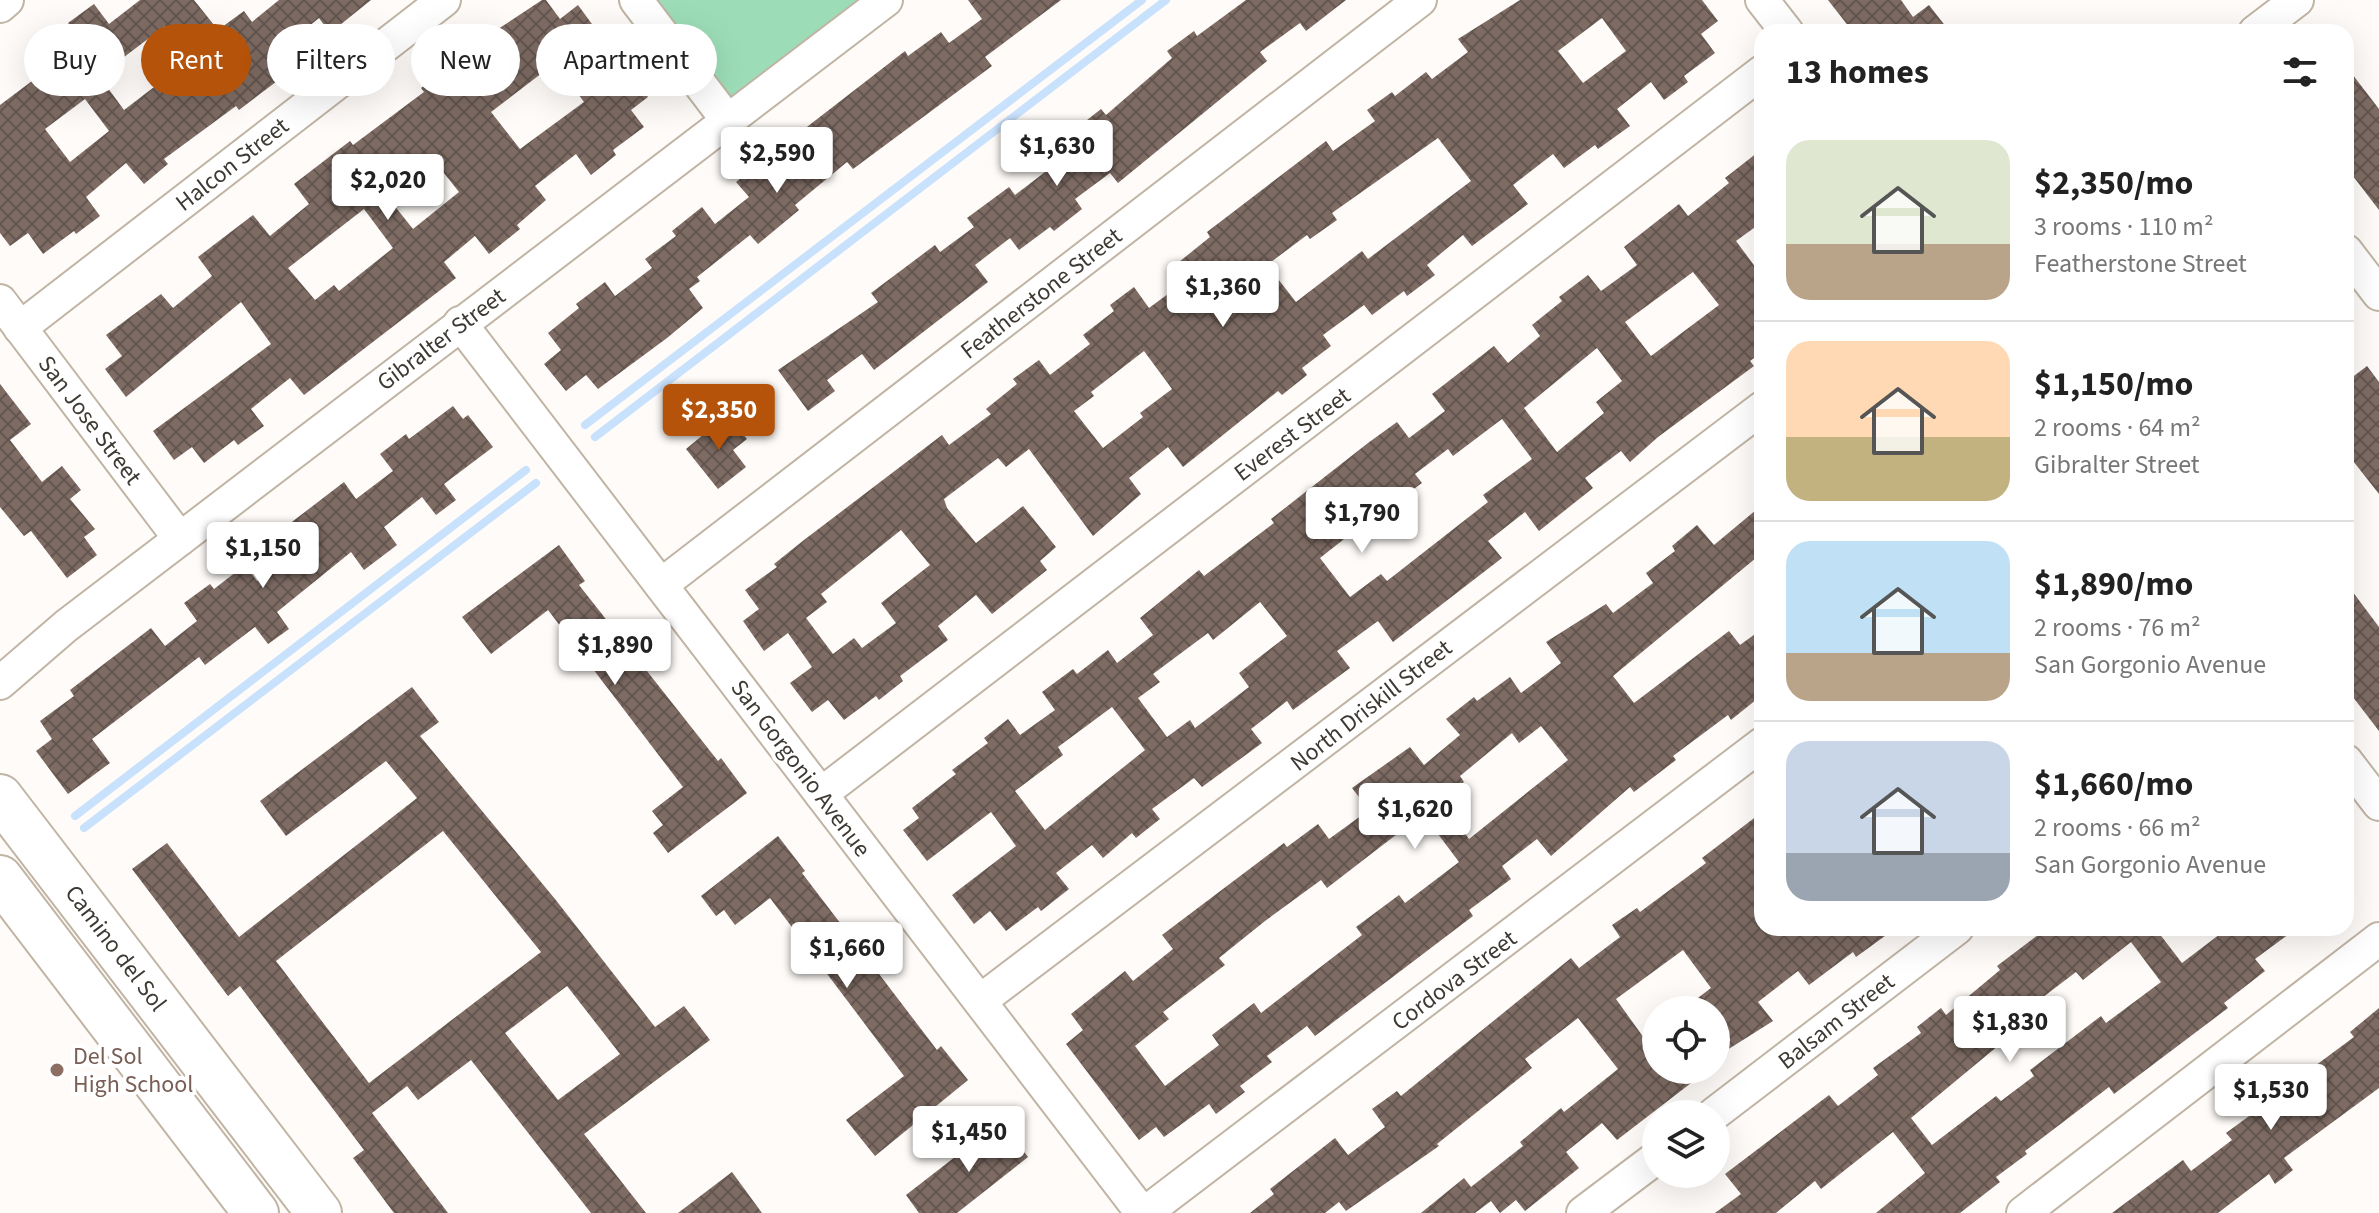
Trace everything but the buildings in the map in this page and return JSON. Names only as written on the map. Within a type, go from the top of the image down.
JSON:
[{"type":"street","points":[[0,6],[7,0]]},
{"type":"street","name":"Halcon Street","points":[[20,328],[444,0]]},
{"type":"street","points":[[636,0],[728,121]]},
{"type":"street","name":"Gibralter Street","points":[[0,683],[66,626],[886,0]]},
{"type":"street","name":"Featherstone Street","points":[[661,585],[1420,0]]},
{"type":"street","points":[[1762,0],[1781,24]]},
{"type":"street","points":[[2266,24],[2297,0]]},
{"type":"street","name":"Everest Street","points":[[821,794],[1754,78]]},
{"type":"street","points":[[2354,261],[2379,294]]},
{"type":"street","name":"San Jose Street","points":[[0,301],[180,539]]},
{"type":"street","name":"San Gorgonio Avenue","points":[[460,323],[1144,1213]]},
{"type":"street","name":"North Driskill Street","points":[[980,1001],[1754,414]]},
{"type":"street","name":"Cordova Street","points":[[1144,1213],[1754,750]]},
{"type":"street","points":[[2354,771],[2379,804]]},
{"type":"street","name":"Camino del Sol","points":[[0,797],[319,1213]]},
{"type":"street","name":"Camino del Sol","points":[[0,878],[256,1213]]},
{"type":"street","name":"Balsam Street","points":[[1730,1102],[1947,936]]},
{"type":"street","points":[[2023,1213],[2379,939]]},
{"type":"street","points":[[1583,1213],[1642,1169]]},
{"type":"green space","points":[[636,0],[886,0],[728,121],[709,96],[717,96],[717,24],[654,24]]},
{"type":"waterway","points":[[585,425],[1142,0]]},
{"type":"waterway","points":[[595,437],[1166,0]]},
{"type":"waterway","points":[[75,816],[526,470]]},
{"type":"waterway","points":[[84,828],[536,483]]},
{"type":"place","name":"Del Sol High School","points":[[57,1070]]}]
